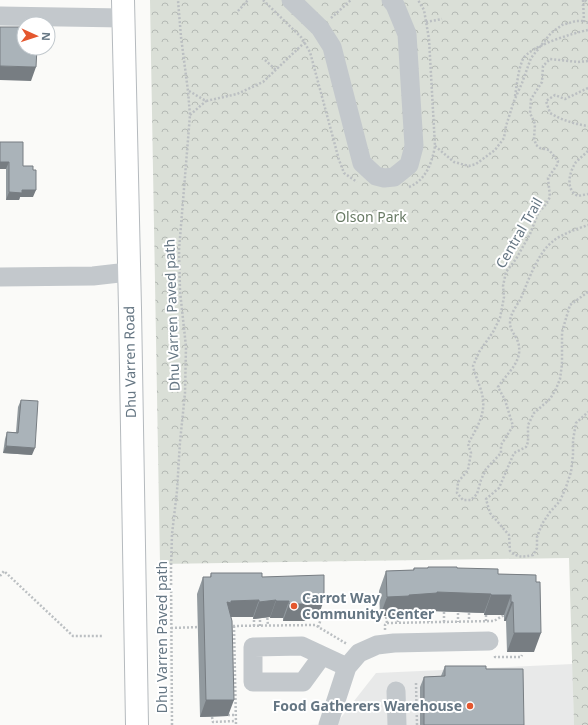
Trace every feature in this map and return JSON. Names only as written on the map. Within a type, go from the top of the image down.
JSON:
[{"type":"main road","name":"Dhu Varren Road","points":[[123,9],[137,725]]},
{"type":"street","points":[[291,0],[320,28],[332,47],[362,164],[376,176],[384,178],[394,177],[409,165],[414,146],[407,34],[395,5],[391,0]]},
{"type":"street","points":[[0,16],[123,9]]},
{"type":"street","points":[[0,277],[93,276],[128,272]]},
{"type":"street","points":[[328,725],[347,667],[359,653],[378,645],[394,643],[492,646]]},
{"type":"street","points":[[322,656],[347,667]]},
{"type":"street","points":[[396,691],[397,725]]},
{"type":"path","name":"Dhu Varren Paved path","points":[[172,725],[172,534],[178,491],[180,442],[186,386],[186,347],[180,291],[179,250],[190,115],[178,0]]},
{"type":"path","points":[[238,11],[248,0]]},
{"type":"path","points":[[263,0],[301,37],[310,52],[344,173],[361,184]]},
{"type":"path","points":[[190,115],[206,101],[237,94],[263,82],[351,0]]},
{"type":"path","points":[[405,188],[412,186],[424,176],[431,162],[435,146],[429,39],[424,10],[418,0]]},
{"type":"path","points":[[584,0],[588,3]]},
{"type":"path","points":[[584,0],[584,21]]},
{"type":"path","points":[[426,22],[442,19]]},
{"type":"path","points":[[514,101],[531,58],[551,34],[562,25],[576,21],[584,21],[588,23]]},
{"type":"path","points":[[435,146],[454,162],[470,166],[476,164],[495,150],[504,138],[523,59],[528,53],[540,46],[588,30]]},
{"type":"path","name":"Central Trail","points":[[588,61],[578,62],[550,59],[543,66],[542,82],[531,99],[530,113],[535,124],[534,138],[536,145],[540,148],[549,150],[558,161],[548,178],[550,197],[544,207],[539,211],[530,234],[516,259],[506,272],[503,286],[504,297],[500,318],[472,366],[483,400],[483,412],[468,444],[471,453],[468,470],[458,482],[457,493],[463,500],[471,500],[477,494],[486,469],[501,453],[501,445],[513,426],[505,400],[498,387],[514,367],[519,355],[518,340],[511,331],[510,323],[513,312],[521,298],[527,281],[544,250],[553,241],[588,225]]},
{"type":"path","points":[[265,60],[276,70]]},
{"type":"path","points":[[588,88],[565,99],[555,95],[546,101],[550,113],[555,116],[570,122],[588,126]]},
{"type":"path","points":[[188,91],[206,101]]},
{"type":"path","points":[[588,151],[577,161],[573,168],[569,185],[571,191],[578,196],[588,194]]},
{"type":"path","points":[[588,292],[570,305],[562,332],[562,364],[560,379],[556,389],[550,399],[534,413],[528,425],[526,447],[514,453],[499,488],[486,500],[490,513],[509,535],[510,550],[516,555],[523,557],[533,555],[537,548],[537,537],[542,524],[560,501],[571,472],[573,440],[576,423],[588,412]]},
{"type":"path","points":[[0,576],[4,571],[73,636],[103,636]]},
{"type":"path","points":[[318,627],[321,620],[320,604]]},
{"type":"path","points":[[267,610],[268,626]]},
{"type":"path","points":[[498,618],[505,610]]},
{"type":"path","points":[[444,612],[444,622]]},
{"type":"path","points":[[428,613],[429,622]]},
{"type":"path","points":[[458,613],[458,622]]},
{"type":"path","points":[[469,613],[469,621]]},
{"type":"path","points":[[260,614],[260,626]]},
{"type":"path","points":[[414,614],[414,622]]},
{"type":"path","points":[[486,615],[486,621]]},
{"type":"path","points":[[387,623],[494,621],[504,615],[510,615]]},
{"type":"path","points":[[398,616],[398,622]]},
{"type":"path","points":[[385,634],[385,624],[387,623],[386,617]]},
{"type":"path","points":[[498,618],[504,619]]},
{"type":"path","points":[[254,619],[254,626]]},
{"type":"path","points":[[224,626],[315,625],[353,647]]},
{"type":"path","points":[[234,626],[236,725]]},
{"type":"path","points":[[171,628],[203,627]]},
{"type":"path","points":[[492,646],[495,657],[522,655]]},
{"type":"path","points":[[229,657],[234,657]]},
{"type":"path","points":[[230,666],[235,666]]},
{"type":"path","points":[[230,671],[235,671]]},
{"type":"path","points":[[416,683],[416,725]]},
{"type":"path","points":[[231,695],[236,695]]},
{"type":"path","points":[[228,715],[236,715]]},
{"type":"path","points":[[212,717],[213,722],[236,721]]},
{"type":"shaded area","points":[[573,664],[574,725],[309,725],[336,724],[376,673]]},
{"type":"green space","name":"Olson Park","points":[[150,0],[588,0],[588,725],[574,725],[569,558],[160,564]]},
{"type":"building","points":[[0,27],[16,27],[16,56],[37,56],[36,67],[0,66]]},
{"type":"building","points":[[0,142],[23,142],[23,166],[33,166],[33,170],[36,170],[36,190],[22,190],[22,193],[9,192],[9,162],[0,162]]},
{"type":"building","points":[[21,400],[38,401],[35,448],[6,446],[7,432],[18,433]]},
{"type":"building","points":[[414,568],[498,569],[498,574],[536,575],[536,582],[540,582],[541,633],[514,633],[513,602],[511,602],[511,595],[437,592],[387,597],[386,571],[414,570]]},
{"type":"building","points":[[211,573],[262,573],[262,577],[324,575],[324,600],[311,601],[311,604],[289,604],[289,601],[276,600],[259,602],[259,600],[231,601],[231,603],[227,602],[232,621],[234,700],[206,700],[203,577],[211,577]]},
{"type":"building","name":"Food Gatherers Warehouse","points":[[445,666],[486,666],[486,669],[523,669],[524,725],[424,725],[424,677],[445,676]]},
{"type":"place","name":"Carrot Way Community Center","points":[[294,606]]},
{"type":"place","name":"Food Gatherers Warehouse","points":[[470,706]]}]
